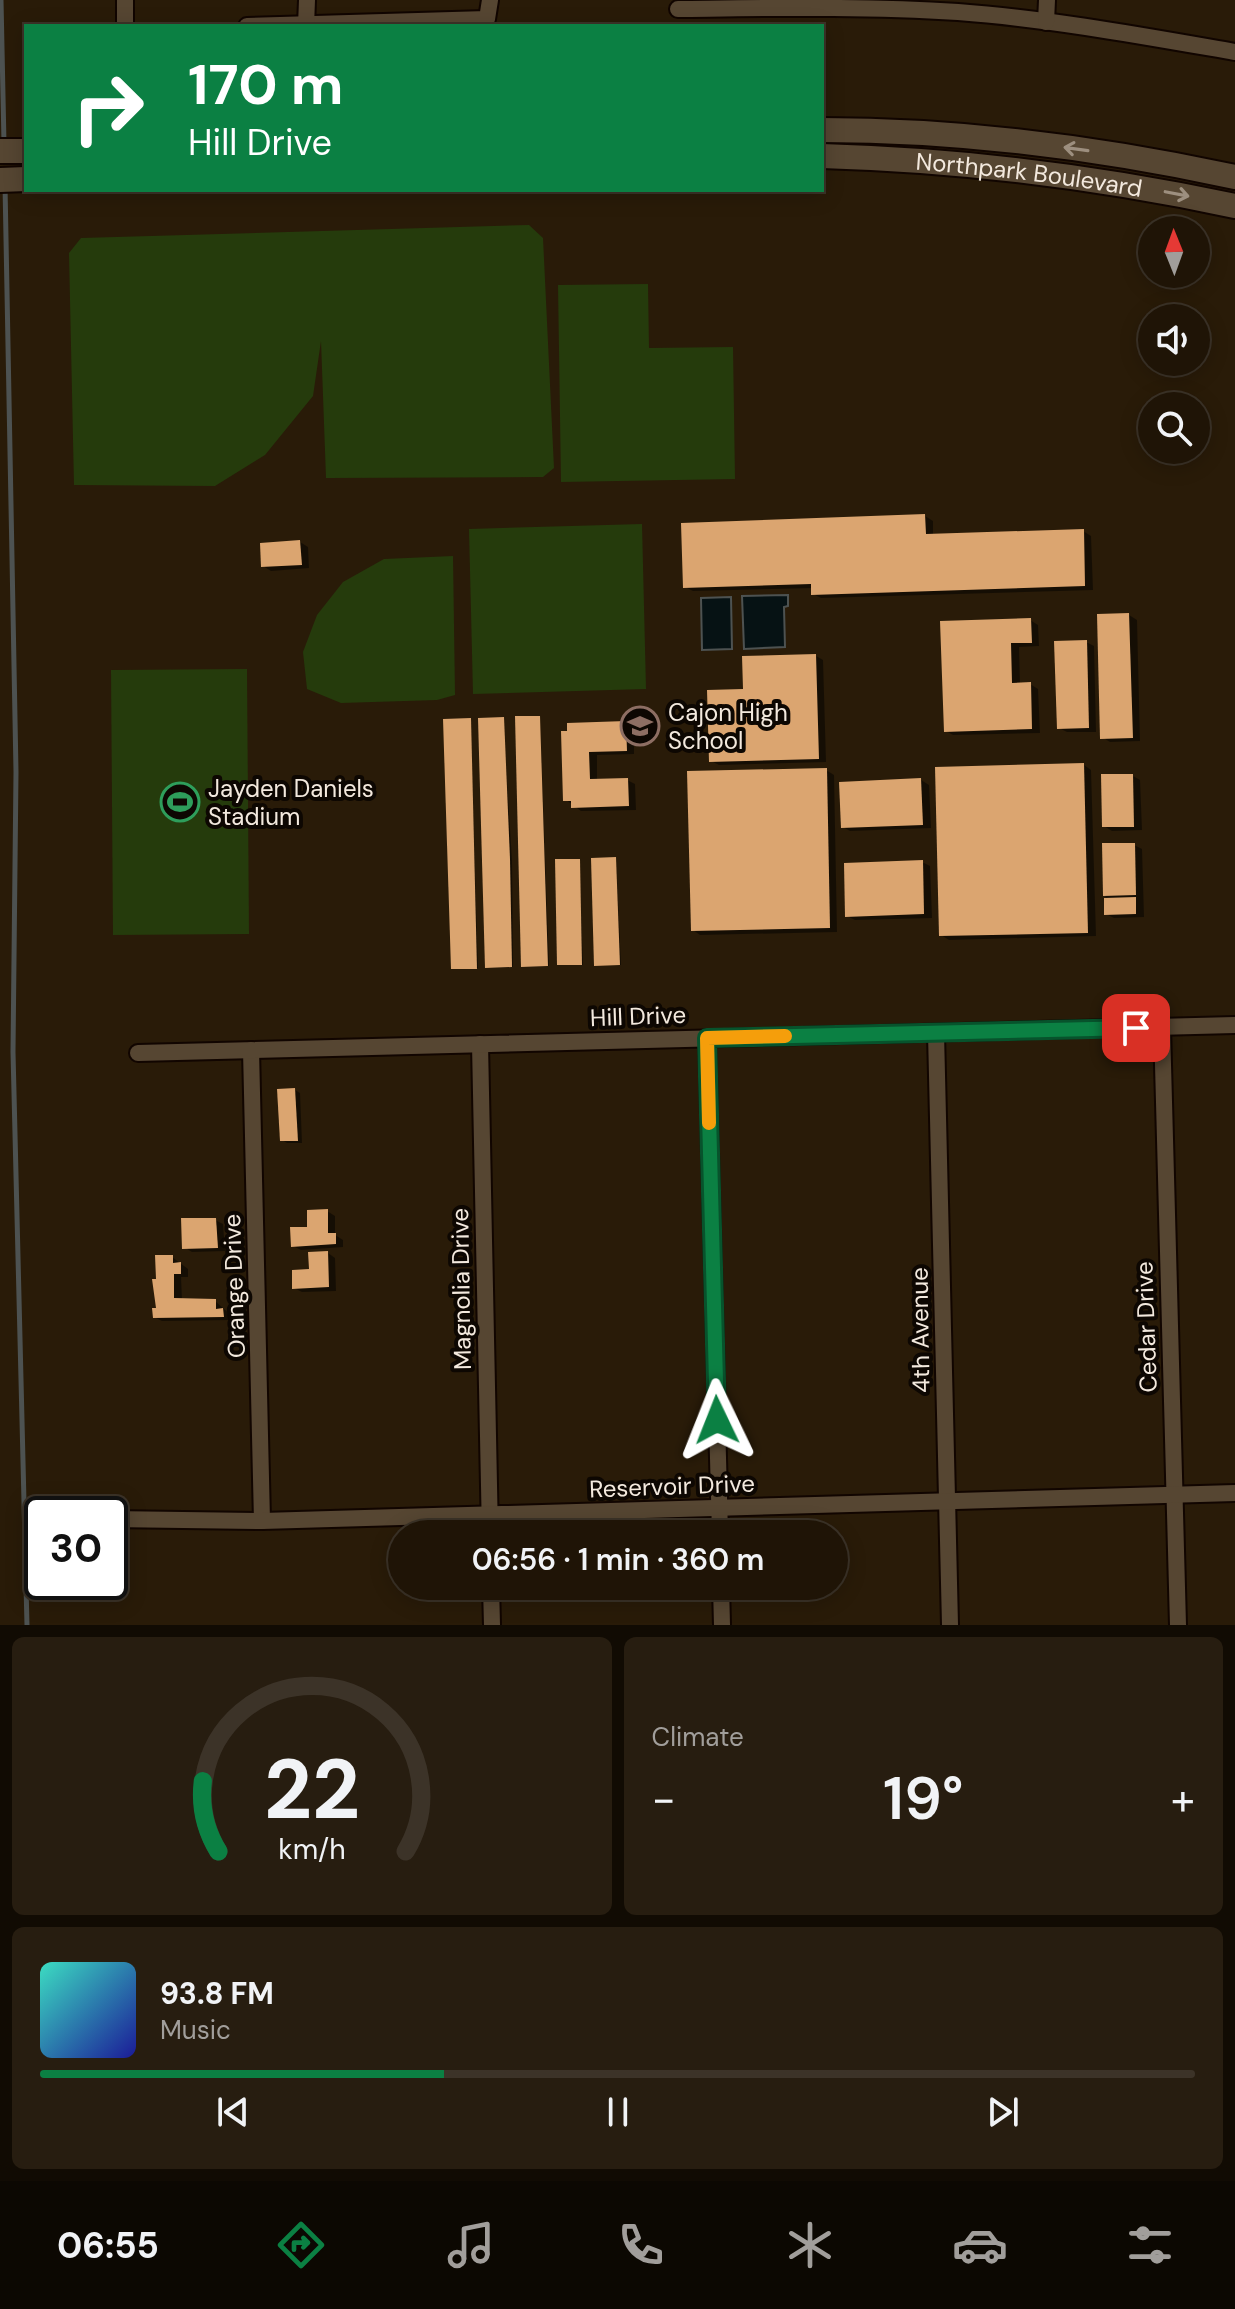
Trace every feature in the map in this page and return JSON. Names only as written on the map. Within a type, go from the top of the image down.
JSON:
[{"type":"main road","points":[[824,130],[952,135],[1069,147],[1235,177]]},
{"type":"main road","name":"Northpark Boulevard","points":[[824,156],[957,162],[1095,179],[1235,206]]},
{"type":"street","points":[[125,0],[125,24]]},
{"type":"street","points":[[306,24],[307,0]]},
{"type":"street","points":[[336,24],[487,19],[490,0]]},
{"type":"street","points":[[1046,22],[1047,0]]},
{"type":"street","points":[[678,12],[860,4],[1046,22],[1235,52]]},
{"type":"street","name":"Hill Drive","points":[[138,1053],[1235,1025]]},
{"type":"street","name":"Cedar Drive","points":[[1162,1027],[1178,1625]]},
{"type":"street","name":"4th Avenue","points":[[936,1033],[950,1625]]},
{"type":"street","points":[[707,1038],[720,1520]]},
{"type":"street","name":"Magnolia Drive","points":[[480,1044],[489,1520]]},
{"type":"street","name":"Orange Drive","points":[[251,1050],[262,1521]]},
{"type":"street","name":"Reservoir Drive","points":[[128,1519],[262,1521],[1235,1493]]},
{"type":"street","points":[[491,1600],[492,1625]]},
{"type":"street","points":[[721,1600],[722,1625]]},
{"type":"green space","points":[[529,225],[543,238],[554,468],[543,477],[326,478],[321,341],[313,396],[265,455],[215,486],[74,485],[69,253],[81,238]]},
{"type":"green space","points":[[648,284],[649,348],[733,347],[735,479],[561,482],[558,285]]},
{"type":"green space","points":[[642,524],[646,689],[473,694],[469,529]]},
{"type":"green space","points":[[453,556],[455,695],[437,700],[341,703],[307,689],[303,652],[317,615],[343,582],[384,559]]},
{"type":"green space","name":"Jayden Daniels Stadium","points":[[247,669],[249,934],[113,935],[111,670]]},
{"type":"shaded area","points":[[788,595],[788,606],[784,607],[785,647],[744,649],[742,596]]},
{"type":"shaded area","points":[[731,597],[732,649],[702,650],[701,598]]},
{"type":"building","points":[[925,514],[926,534],[1084,529],[1085,586],[811,595],[811,584],[683,588],[681,523]]},
{"type":"building","points":[[300,540],[302,565],[261,567],[260,543]]},
{"type":"building","points":[[1129,613],[1133,738],[1100,739],[1097,614]]},
{"type":"building","points":[[1031,618],[1032,643],[1011,643],[1012,683],[1031,682],[1032,729],[944,732],[940,621]]},
{"type":"building","points":[[1087,640],[1089,728],[1057,729],[1054,641]]},
{"type":"building","points":[[816,654],[819,759],[709,762],[707,690],[743,689],[742,656]]},
{"type":"building","points":[[515,716],[540,716],[548,966],[521,967]]},
{"type":"building","points":[[504,717],[512,967],[485,968],[478,718]]},
{"type":"building","points":[[471,718],[477,969],[451,969],[443,719]]},
{"type":"building","points":[[626,721],[627,751],[589,752],[590,779],[628,778],[629,806],[571,808],[571,801],[563,801],[561,731],[567,731],[567,723]]},
{"type":"building","points":[[1084,763],[1088,933],[939,936],[935,767]]},
{"type":"building","points":[[827,768],[830,928],[691,931],[687,771]]},
{"type":"building","points":[[1101,774],[1133,774],[1134,827],[1102,827]]},
{"type":"building","points":[[921,778],[923,825],[841,828],[839,782]]},
{"type":"building","points":[[1102,843],[1135,843],[1136,895],[1103,896]]},
{"type":"building","points":[[616,857],[620,965],[594,966],[591,858]]},
{"type":"building","points":[[555,859],[580,859],[582,965],[557,965]]},
{"type":"building","points":[[923,860],[924,914],[845,917],[844,863]]},
{"type":"building","points":[[1136,897],[1136,914],[1104,915],[1104,898]]},
{"type":"building","points":[[295,1088],[298,1141],[280,1141],[277,1089]]},
{"type":"building","points":[[328,1209],[328,1233],[336,1233],[336,1244],[291,1247],[290,1227],[307,1227],[307,1210]]},
{"type":"building","points":[[181,1218],[216,1218],[218,1248],[182,1249]]},
{"type":"building","points":[[328,1251],[329,1287],[292,1289],[292,1270],[309,1269],[308,1252]]},
{"type":"building","points":[[155,1255],[173,1255],[173,1263],[181,1262],[181,1274],[174,1274],[174,1298],[216,1299],[216,1309],[223,1308],[224,1317],[153,1318],[152,1308],[156,1308],[152,1279],[156,1279]]},
{"type":"waterway","points":[[1,0],[4,143]]},
{"type":"waterway","points":[[5,185],[16,772],[13,1052],[27,1625]]},
{"type":"slow traffic","points":[[709,1123],[707,1038],[785,1036]]},
{"type":"place","name":"Cajon High School","points":[[640,726]]},
{"type":"place","name":"Jayden Daniels Stadium","points":[[180,802]]},
{"type":"route","points":[[717,1420],[707,1038],[1136,1028]]}]
